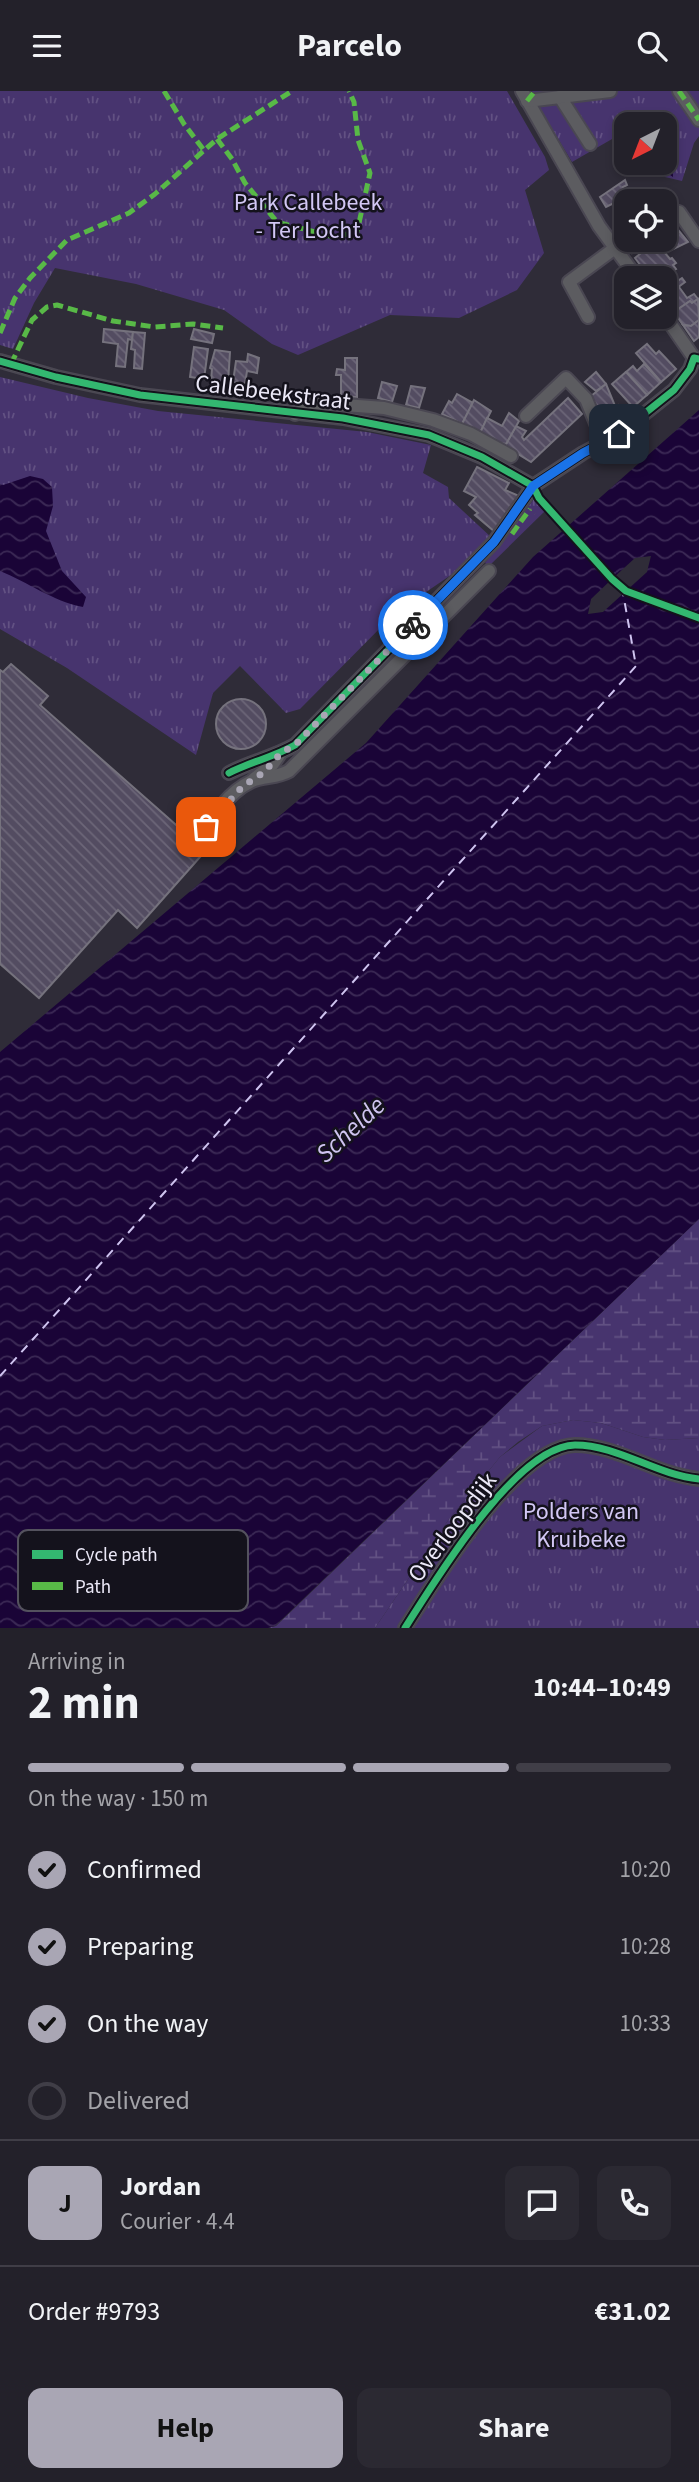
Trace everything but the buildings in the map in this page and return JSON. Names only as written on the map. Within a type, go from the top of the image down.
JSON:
[{"type":"street","points":[[525,96],[560,97],[610,91]]},
{"type":"street","points":[[679,91],[699,120]]},
{"type":"street","points":[[525,96],[599,226],[614,247]]},
{"type":"street","points":[[560,97],[590,145]]},
{"type":"street","points":[[679,212],[699,241]]},
{"type":"street","points":[[588,317],[569,282],[614,249]]},
{"type":"street","points":[[229,773],[295,745],[494,542],[533,486],[583,453],[619,434],[674,390],[696,359],[674,329]]},
{"type":"street","name":"Callebeekstraat","points":[[0,361],[81,384],[140,395],[343,418],[429,435],[482,457],[533,486]]},
{"type":"street","points":[[526,416],[566,378],[586,400],[604,443]]},
{"type":"street","name":"Callebeekstraat","points":[[294,414],[318,403],[384,408],[433,420],[471,434],[511,456]]},
{"type":"street","points":[[252,781],[289,771],[489,572]]},
{"type":"street","points":[[196,848],[206,827],[228,801],[273,764],[281,753]]},
{"type":"street","name":"Overloopdijk","points":[[405,1628],[469,1534],[518,1475],[552,1450],[574,1445],[596,1448],[664,1472],[699,1479]]},
{"type":"path","points":[[555,516],[624,591]]},
{"type":"green space","name":"Park Callebeek - Ter Locht","points":[[0,91],[507,91],[545,157],[549,170],[525,190],[544,253],[517,290],[459,318],[390,315],[298,355],[272,344],[224,310],[136,284],[55,268],[34,303],[13,349],[0,345]]},
{"type":"green space","points":[[532,91],[699,91],[699,136],[694,143],[682,181],[663,175],[677,175],[677,112],[614,112],[614,138],[572,162]]},
{"type":"green space","points":[[0,377],[158,411],[367,432],[431,445],[423,473],[448,487],[449,498],[492,538],[467,564],[394,614],[300,709],[286,713],[240,666],[213,693],[196,755],[67,668],[0,629]]},
{"type":"green space","points":[[534,499],[545,511],[489,566],[485,563]]},
{"type":"green space","points":[[699,1219],[699,1438],[665,1440],[643,1437],[601,1423],[573,1420],[542,1426],[500,1457],[449,1519],[375,1628],[268,1628],[276,1626]]},
{"type":"green space","name":"Polders van Kruibeke","points":[[573,1420],[601,1423],[643,1437],[665,1440],[699,1438],[699,1628],[375,1628],[449,1519],[500,1457],[542,1426]]},
{"type":"water","name":"Schelde","points":[[699,410],[699,1219],[275,1626],[0,1628],[0,1052],[366,743],[533,557]]},
{"type":"water","points":[[30,476],[43,479],[52,487],[53,506],[46,531],[62,571],[86,597],[83,607],[61,600],[0,571],[0,484]]},
{"type":"pier","points":[[651,556],[647,572],[603,612],[588,614],[591,599],[612,579],[635,558]]},
{"type":"ferry route","points":[[626,591],[699,618]]},
{"type":"ferry route","points":[[0,1376],[636,666],[623,593]]},
{"type":"marked path","points":[[164,91],[203,149]]},
{"type":"marked path","points":[[0,333],[15,298],[30,278],[67,240],[129,213],[155,194],[217,139],[292,91]]},
{"type":"marked path","points":[[217,139],[245,183],[277,222],[334,237],[357,232],[370,173],[358,140],[354,102],[349,91]]},
{"type":"marked path","points":[[527,101],[535,91]]},
{"type":"marked path","points":[[679,91],[699,120]]},
{"type":"marked path","points":[[11,364],[32,320],[47,307],[57,305],[113,321],[155,327],[193,324],[223,328]]},
{"type":"marked path","points":[[512,534],[530,509]]},
{"type":"cycle path","points":[[229,773],[295,745],[494,542],[533,486],[583,453],[619,434],[674,390],[690,369],[694,358],[699,359]]},
{"type":"cycle path","points":[[0,361],[56,377],[140,395],[343,418],[429,435],[482,457],[533,486]]},
{"type":"cycle path","points":[[533,486],[539,498],[626,591],[699,618]]},
{"type":"cycle path","points":[[405,1628],[479,1519],[528,1467],[552,1451],[575,1445],[591,1446],[668,1472],[699,1479]]},
{"type":"way so far","points":[[206,827],[242,787],[264,772],[281,753],[295,745],[413,625]]},
{"type":"route","points":[[413,625],[494,542],[533,486],[583,453],[619,434]]}]
